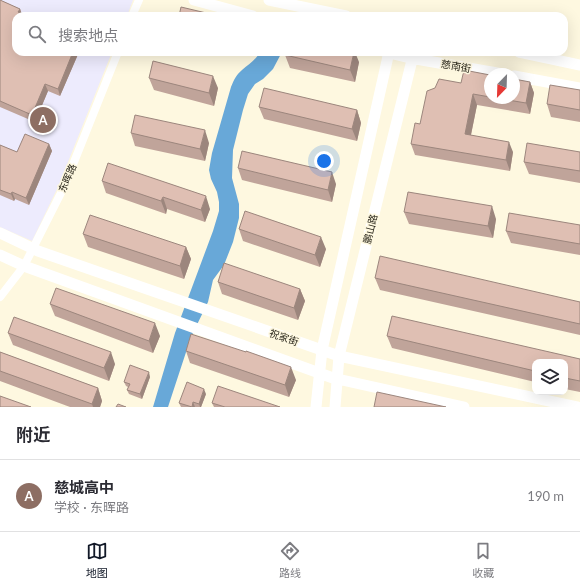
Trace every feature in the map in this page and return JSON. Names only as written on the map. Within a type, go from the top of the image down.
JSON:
[{"type":"street","points":[[134,12],[139,0]]},
{"type":"street","points":[[194,0],[238,12]]},
{"type":"street","points":[[269,0],[327,12]]},
{"type":"street","name":"东晖路","points":[[0,297],[24,266],[64,187],[116,56]]},
{"type":"street","name":"鹏山路","points":[[316,407],[322,350],[387,56]]},
{"type":"street","name":"鹏山路","points":[[335,407],[339,356],[413,56]]},
{"type":"street","name":"慈南街","points":[[418,56],[484,70]]},
{"type":"street","points":[[538,56],[580,65]]},
{"type":"street","points":[[520,77],[580,88]]},
{"type":"street","name":"祝家街","points":[[0,233],[33,248],[339,356],[577,407]]},
{"type":"street","points":[[0,255],[24,266],[337,379],[464,407]]},
{"type":"shaded area","points":[[0,0],[133,0],[128,12],[12,12],[12,56],[110,56],[58,187],[32,241],[0,227]]},
{"type":"water","points":[[257,56],[280,56],[273,69],[263,79],[255,84],[248,94],[243,110],[233,150],[232,178],[239,204],[239,218],[233,242],[224,265],[213,280],[208,302],[191,337],[168,407],[153,407],[175,333],[219,211],[217,192],[209,170],[212,153],[231,87],[238,74]]},
{"type":"building","points":[[0,0],[20,9],[18,12],[12,12],[12,56],[71,56],[58,89],[45,84],[32,115],[0,101]]},
{"type":"building","points":[[181,7],[202,12],[180,12]]},
{"type":"building","points":[[289,56],[353,56],[350,70]]},
{"type":"building","points":[[153,61],[213,76],[209,93],[149,78]]},
{"type":"building","points":[[464,70],[484,74],[484,96],[473,94],[465,134],[509,142],[506,160],[411,144],[415,123],[420,124],[427,91],[435,88],[439,79],[461,83]]},
{"type":"building","points":[[520,80],[530,82],[526,103],[520,102]]},
{"type":"building","points":[[550,85],[580,90],[580,110],[547,104]]},
{"type":"building","points":[[264,88],[357,110],[352,129],[259,107]]},
{"type":"building","points":[[135,115],[205,130],[200,149],[131,133]]},
{"type":"building","points":[[25,134],[49,144],[26,198],[12,192],[11,194],[0,190],[0,145],[17,152]]},
{"type":"building","points":[[527,143],[580,152],[580,171],[524,162]]},
{"type":"building","points":[[242,151],[332,172],[328,190],[238,168]]},
{"type":"building","points":[[108,163],[206,196],[201,210],[163,197],[161,201],[102,181]]},
{"type":"building","points":[[408,192],[492,206],[488,226],[404,212]]},
{"type":"building","points":[[245,211],[321,237],[315,255],[239,229]]},
{"type":"building","points":[[509,213],[580,225],[580,244],[506,231]]},
{"type":"building","points":[[90,215],[186,247],[180,266],[83,234]]},
{"type":"building","points":[[380,256],[580,302],[580,324],[375,278]]},
{"type":"building","points":[[224,263],[300,289],[294,308],[218,282]]},
{"type":"building","points":[[56,288],[155,323],[149,341],[50,304]]},
{"type":"building","points":[[392,316],[580,359],[580,381],[568,379],[568,359],[532,359],[532,370],[387,336]]},
{"type":"building","points":[[14,317],[111,352],[104,368],[8,333]]},
{"type":"building","points":[[191,334],[291,367],[285,385],[186,351]]},
{"type":"building","points":[[0,352],[98,388],[92,404],[0,371]]},
{"type":"building","points":[[130,365],[149,372],[140,394],[127,390],[130,384],[124,382]]},
{"type":"building","points":[[187,382],[204,389],[199,404],[193,402],[192,407],[179,403]]},
{"type":"building","points":[[218,386],[280,407],[225,407],[212,403]]},
{"type":"building","points":[[377,392],[446,407],[374,407]]},
{"type":"building","points":[[0,396],[31,407],[0,407]]},
{"type":"building","points":[[118,404],[126,407],[116,407]]},
{"type":"place","name":"慈城高中","points":[[43,120]]}]
